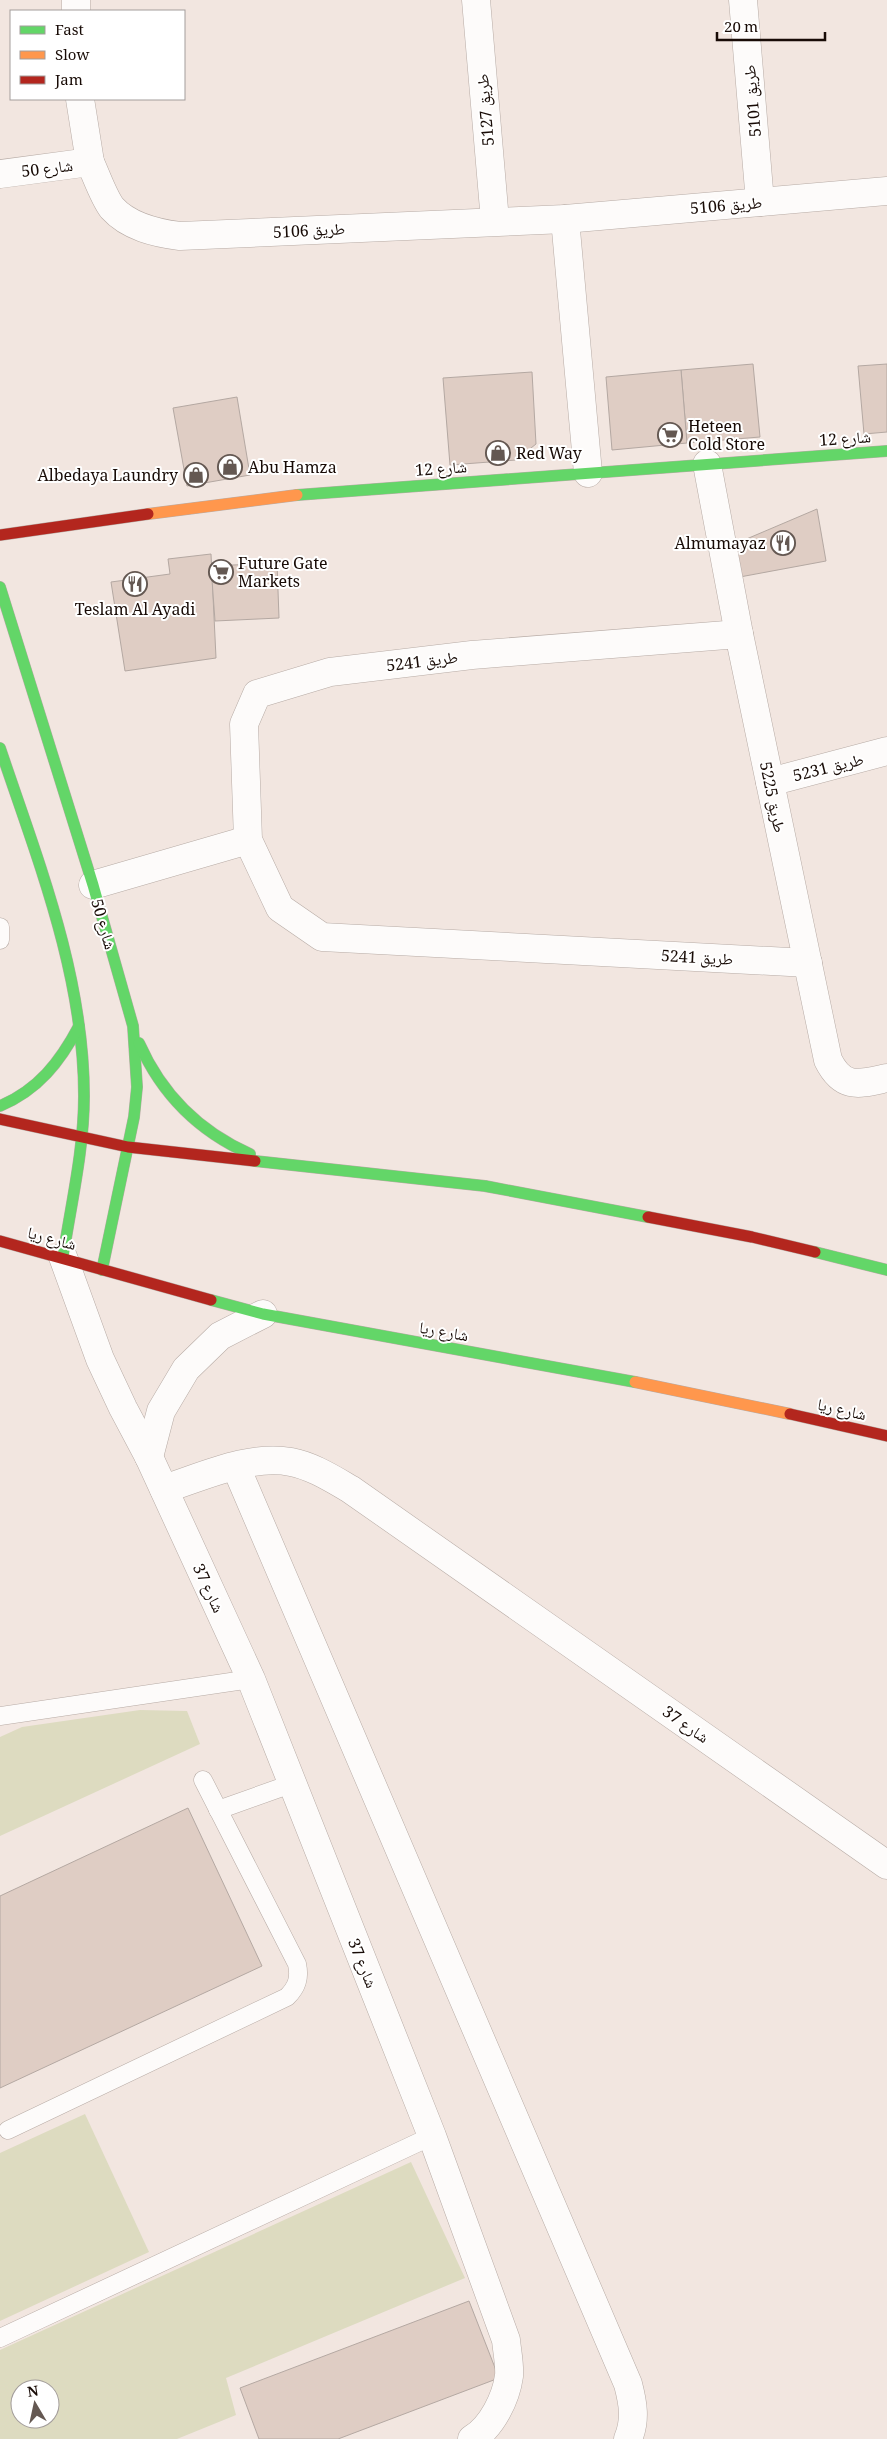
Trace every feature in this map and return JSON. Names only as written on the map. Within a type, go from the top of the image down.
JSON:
[{"type":"main road","name":"شارع 12","points":[[0,535],[273,497],[887,451]]},
{"type":"main road","name":"شارع 50","points":[[0,587],[93,885],[133,1026],[137,1086],[128,1147],[102,1270]]},
{"type":"main road","points":[[0,748],[68,960],[79,1026],[84,1094],[82,1137],[63,1257]]},
{"type":"main road","points":[[0,1106],[28,1091],[49,1073],[66,1051],[79,1026]]},
{"type":"main road","points":[[133,1026],[144,1056],[160,1084],[180,1109],[205,1130],[232,1148],[262,1159],[294,1166]]},
{"type":"main road","points":[[0,1118],[128,1147],[485,1186],[752,1237],[887,1270]]},
{"type":"main road","name":"شارع ريا","points":[[0,1241],[263,1314],[726,1399],[887,1436]]},
{"type":"street","name":"طريق 5127","points":[[476,0],[495,221]]},
{"type":"street","name":"طريق 5101","points":[[743,0],[760,202]]},
{"type":"street","name":"شارع 50","points":[[0,174],[90,162],[80,100]]},
{"type":"street","name":"طريق 5106","points":[[90,162],[112,208],[138,226],[161,234],[180,236],[564,219],[887,191]]},
{"type":"street","points":[[564,219],[588,473]]},
{"type":"street","name":"طريق 5225","points":[[707,464],[739,634],[828,1060],[834,1073],[846,1082],[859,1084],[887,1078]]},
{"type":"street","name":"طريق 5241","points":[[739,634],[472,655],[330,672],[257,694],[244,724],[248,840],[280,908],[322,937],[808,963]]},
{"type":"street","name":"طريق 5231","points":[[770,782],[887,752]]},
{"type":"street","points":[[93,885],[248,840]]},
{"type":"street","name":"شارع 37","points":[[63,1257],[100,1359],[123,1408],[149,1456],[251,1680],[432,2136],[506,2340],[509,2375],[499,2408],[478,2436],[472,2439]]},
{"type":"street","points":[[149,1456],[161,1411],[186,1369],[220,1336],[263,1314]]},
{"type":"street","name":"شارع 37","points":[[164,1489],[236,1467],[262,1462],[290,1462],[323,1473],[350,1489],[887,1865]]},
{"type":"street","points":[[236,1467],[628,2384],[633,2406],[632,2430],[628,2439]]},
{"type":"lane","points":[[0,927],[0,940]]},
{"type":"lane","points":[[0,1716],[251,1680]]},
{"type":"lane","points":[[8,2130],[287,1997],[293,1991],[299,1973],[297,1964],[203,1780]]},
{"type":"lane","points":[[218,1810],[292,1784]]},
{"type":"lane","points":[[0,2338],[432,2136]]},
{"type":"shaded area","points":[[140,1710],[187,1711],[200,1744],[0,1836],[0,1737],[22,1727]]},
{"type":"shaded area","points":[[85,2114],[149,2252],[0,2321],[0,2153]]},
{"type":"shaded area","points":[[411,2162],[465,2278],[226,2378],[236,2415],[177,2439],[0,2439],[0,2350]]},
{"type":"building","points":[[753,364],[760,437],[687,443],[681,370]]},
{"type":"building","points":[[887,364],[887,432],[864,434],[858,366]]},
{"type":"building","points":[[681,370],[687,443],[612,450],[606,377]]},
{"type":"building","points":[[532,372],[536,444],[516,460],[450,465],[443,378]]},
{"type":"building","points":[[237,397],[250,475],[187,486],[173,408]]},
{"type":"building","points":[[817,509],[826,561],[729,579],[723,549]]},
{"type":"building","points":[[211,554],[216,658],[125,671],[111,582],[170,574],[168,559]]},
{"type":"building","points":[[277,563],[279,618],[215,621],[211,566]]},
{"type":"building","points":[[188,1808],[262,1966],[0,2088],[0,1896]]},
{"type":"building","points":[[469,2301],[499,2378],[338,2439],[259,2439],[240,2388]]},
{"type":"traffic: fast","points":[[297,495],[887,451]]},
{"type":"traffic: fast","points":[[0,587],[93,885],[133,1026],[137,1087],[134,1117],[102,1270]]},
{"type":"traffic: fast","points":[[0,748],[56,919],[76,1006],[82,1051],[84,1096],[82,1136],[63,1257]]},
{"type":"traffic: fast","points":[[0,1106],[26,1092],[47,1074],[79,1026]]},
{"type":"traffic: fast","points":[[139,1043],[159,1079],[184,1109],[214,1134],[250,1154]]},
{"type":"traffic: fast","points":[[255,1161],[485,1186],[648,1217]]},
{"type":"traffic: fast","points":[[815,1252],[887,1270]]},
{"type":"traffic: fast","points":[[211,1300],[263,1314],[635,1382]]},
{"type":"traffic: slow","points":[[148,514],[297,495]]},
{"type":"traffic: slow","points":[[635,1382],[790,1414]]},
{"type":"traffic: jam","points":[[0,535],[148,514]]},
{"type":"traffic: jam","points":[[0,1119],[128,1147],[255,1161]]},
{"type":"traffic: jam","points":[[648,1217],[752,1237],[815,1252]]},
{"type":"traffic: jam","points":[[0,1241],[211,1300]]},
{"type":"traffic: jam","points":[[790,1414],[887,1436]]},
{"type":"place","name":"Heteen Cold Store","points":[[670,435]]},
{"type":"place","name":"Red Way","points":[[498,453]]},
{"type":"place","name":"Abu Hamza","points":[[230,467]]},
{"type":"place","name":"Albedaya Laundry","points":[[196,475]]},
{"type":"place","name":"Almumayaz","points":[[783,543]]},
{"type":"place","name":"Future Gate Markets","points":[[221,572]]},
{"type":"place","name":"Teslam Al Ayadi","points":[[135,584]]}]
